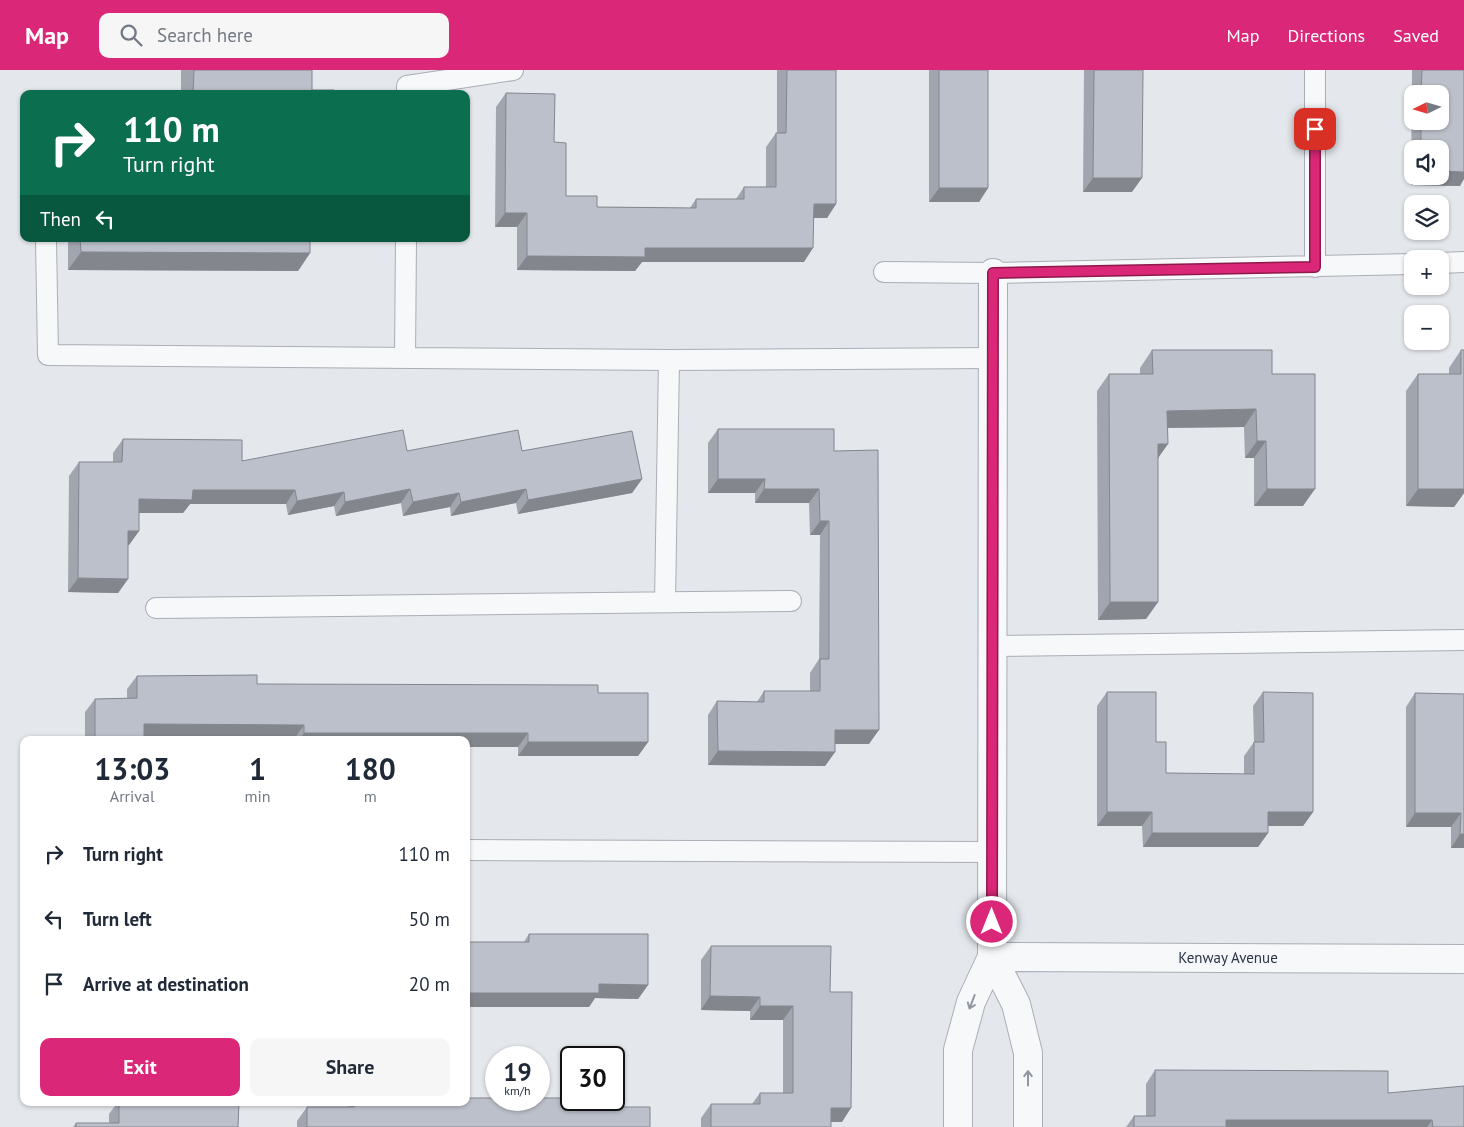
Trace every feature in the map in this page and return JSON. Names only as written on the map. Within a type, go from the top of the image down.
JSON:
[{"type":"street","points":[[958,1127],[958,1050],[971,1002],[992,957],[993,273]]},
{"type":"street","points":[[992,957],[1016,1004],[1028,1053],[1028,1127]]},
{"type":"street","name":"Kenway Avenue","points":[[992,957],[1464,959]]},
{"type":"lane","points":[[407,90],[407,86],[513,70]]},
{"type":"lane","points":[[1315,70],[1315,267]]},
{"type":"lane","points":[[46,242],[48,355],[669,360],[993,358]]},
{"type":"lane","points":[[405,358],[406,242]]},
{"type":"lane","points":[[1449,263],[1464,262]]},
{"type":"lane","points":[[884,272],[993,273],[1404,264]]},
{"type":"lane","points":[[665,602],[669,360]]},
{"type":"lane","points":[[156,608],[791,601]]},
{"type":"lane","points":[[993,646],[1464,640]]},
{"type":"lane","points":[[470,850],[992,852]]},
{"type":"building","points":[[194,70],[312,70],[312,90],[193,90]]},
{"type":"building","points":[[787,70],[836,70],[836,204],[814,204],[813,248],[645,248],[645,257],[527,256],[527,213],[505,213],[506,93],[555,94],[554,142],[566,143],[566,196],[597,196],[597,207],[696,208],[696,199],[744,199],[744,187],[776,187],[776,133],[786,133]]},
{"type":"building","points":[[939,70],[988,70],[988,188],[939,188]]},
{"type":"building","points":[[1094,70],[1143,70],[1142,178],[1093,178]]},
{"type":"building","points":[[1422,70],[1464,70],[1464,172],[1449,171],[1449,140],[1421,140],[1421,130],[1449,130],[1449,85],[1421,85]]},
{"type":"building","points":[[80,242],[310,242],[310,253],[81,252]]},
{"type":"building","points":[[1152,350],[1272,350],[1272,374],[1315,374],[1315,489],[1267,489],[1266,441],[1257,441],[1256,409],[1167,411],[1168,444],[1158,444],[1158,602],[1110,602],[1109,374],[1153,374]]},
{"type":"building","points":[[1461,350],[1464,350],[1464,489],[1418,489],[1418,374],[1461,374]]},
{"type":"building","points":[[718,429],[834,429],[834,451],[878,450],[879,730],[835,730],[835,752],[718,751],[717,701],[764,702],[764,691],[820,691],[820,659],[829,659],[829,521],[820,521],[819,489],[764,489],[765,479],[718,479]]},
{"type":"building","points":[[403,430],[407,451],[518,430],[522,451],[632,431],[642,479],[528,500],[526,489],[461,502],[459,493],[413,502],[410,489],[345,502],[344,492],[297,501],[295,490],[193,490],[192,500],[139,499],[139,531],[128,531],[128,579],[78,578],[79,462],[122,462],[123,439],[242,440],[242,461]]},
{"type":"building","points":[[257,675],[257,684],[598,685],[598,693],[648,693],[648,742],[528,742],[528,733],[304,733],[304,725],[144,724],[144,736],[95,736],[95,699],[137,698],[137,676]]},
{"type":"building","points":[[1107,692],[1156,692],[1156,742],[1166,742],[1166,773],[1254,774],[1254,742],[1264,742],[1263,692],[1313,693],[1313,812],[1268,812],[1268,833],[1152,833],[1152,812],[1107,812]]},
{"type":"building","points":[[1415,693],[1464,694],[1464,834],[1460,834],[1461,813],[1415,813]]},
{"type":"building","points":[[529,934],[648,934],[648,985],[599,984],[599,993],[470,993],[470,942],[529,942]]},
{"type":"building","points":[[711,946],[831,946],[830,992],[852,992],[851,1108],[831,1108],[831,1127],[711,1127],[711,1104],[760,1104],[760,1093],[793,1093],[793,1006],[760,1006],[760,997],[710,996]]},
{"type":"building","points":[[1155,1070],[1388,1071],[1388,1093],[1464,1086],[1464,1127],[1433,1127],[1432,1120],[1226,1120],[1226,1127],[1134,1127],[1134,1116],[1155,1116]]},
{"type":"building","points":[[470,1098],[485,1098],[485,1111],[550,1111],[550,1098],[560,1098],[560,1111],[625,1111],[625,1107],[650,1107],[650,1127],[307,1127],[307,1107],[470,1106]]},
{"type":"building","points":[[119,1106],[239,1106],[238,1127],[76,1127],[76,1123],[119,1123]]},
{"type":"route","points":[[992,922],[993,273],[1315,267],[1315,129]]}]
